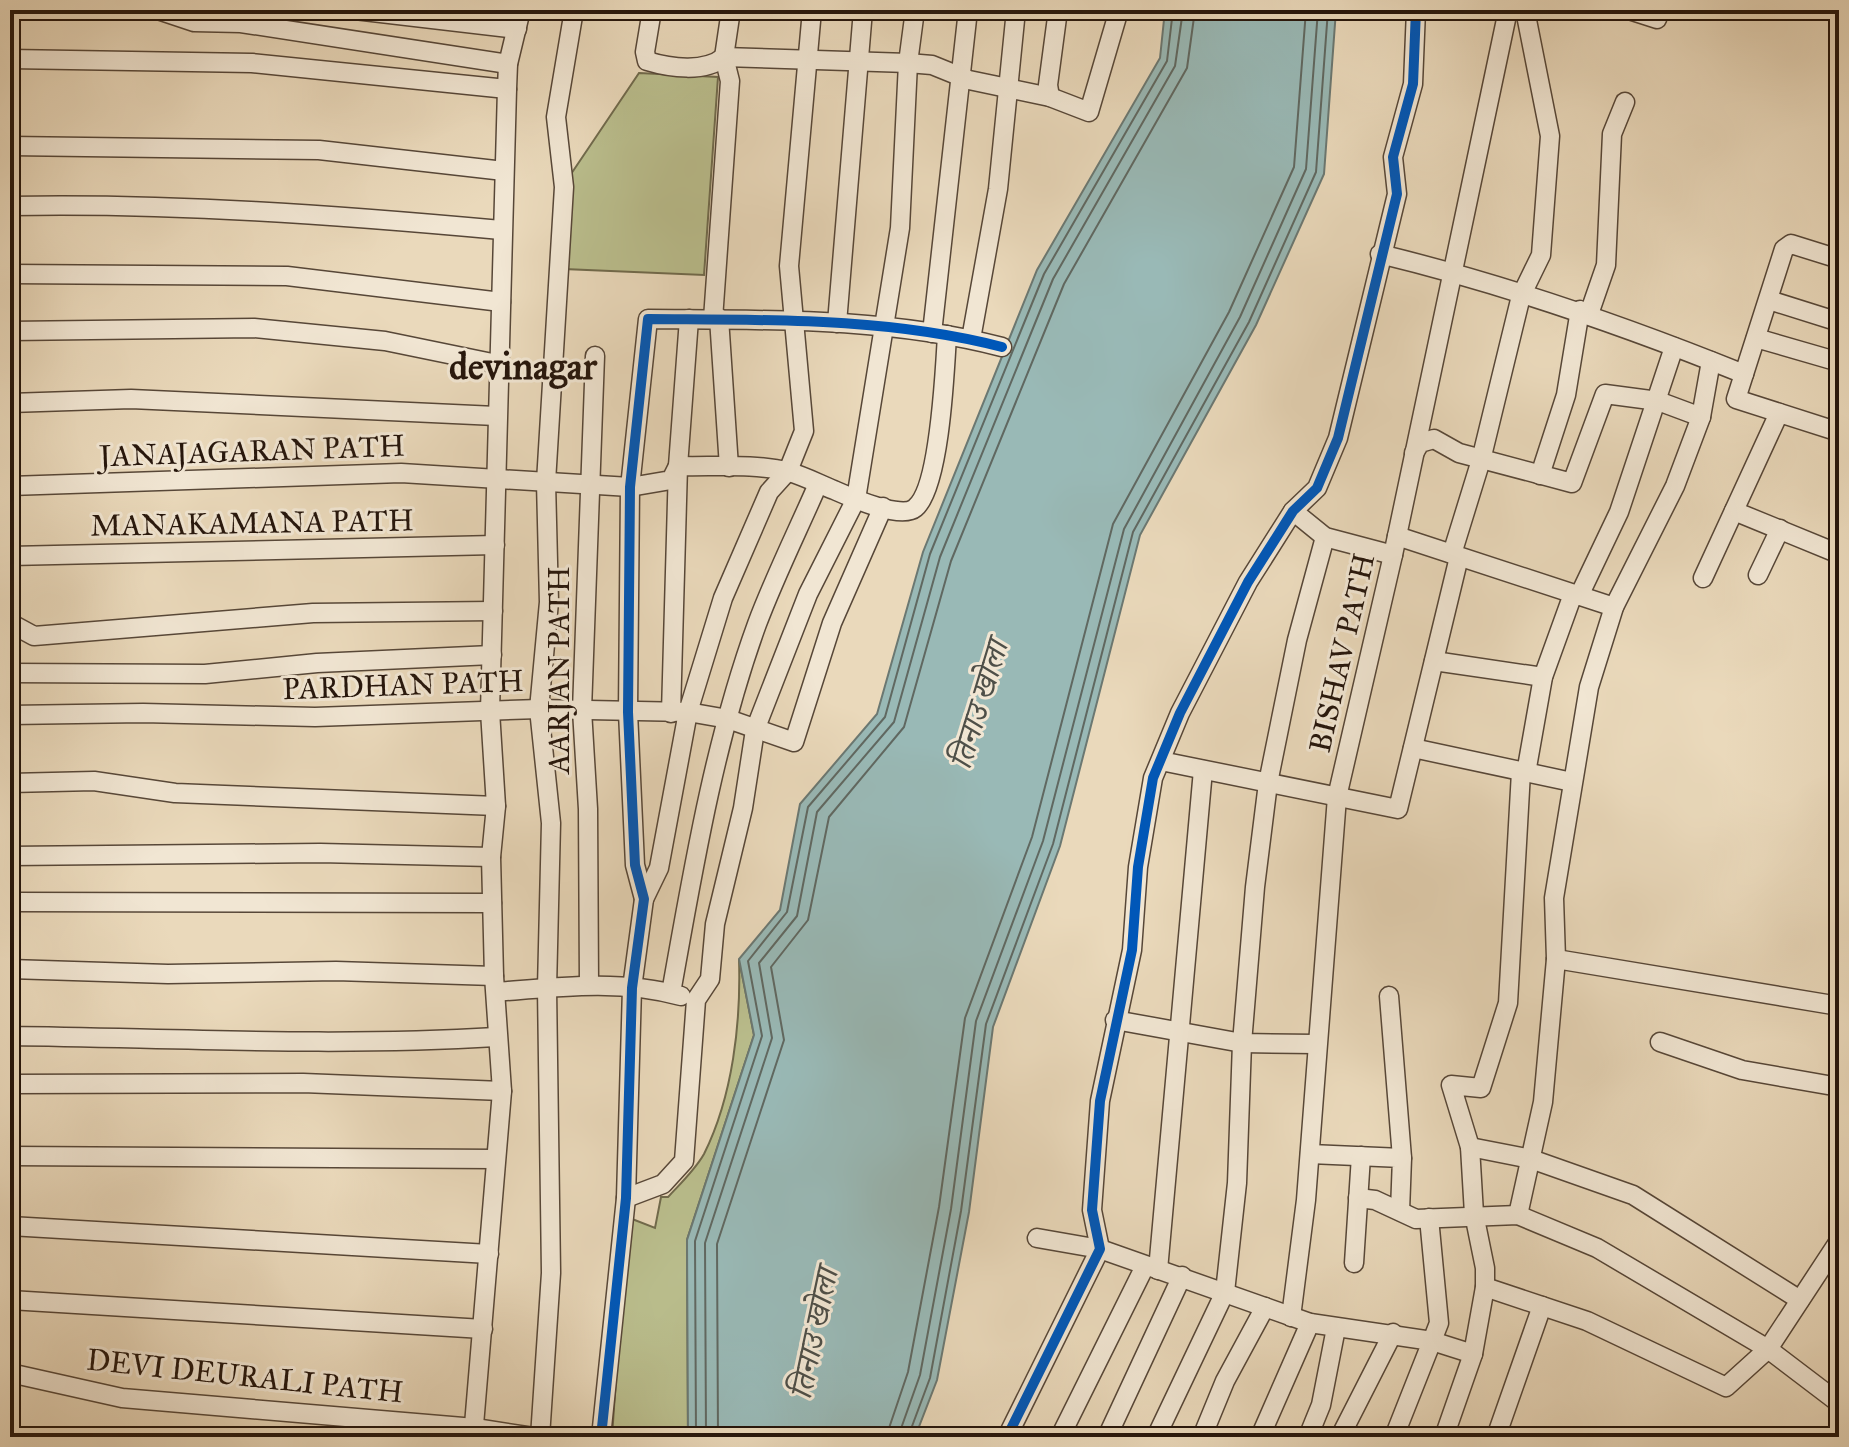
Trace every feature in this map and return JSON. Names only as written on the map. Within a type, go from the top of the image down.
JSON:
[{"type":"street","points":[[158,10],[194,22],[241,23],[508,64]]},
{"type":"street","points":[[355,10],[517,29]]},
{"type":"street","points":[[474,1432],[502,1091],[496,1037],[491,857],[496,806],[490,711],[494,480],[508,64],[521,10]]},
{"type":"street","points":[[540,1437],[551,1273],[547,988],[551,823],[539,709],[549,602],[546,482],[564,187],[556,117],[574,10]]},
{"type":"street","points":[[652,10],[645,52],[647,61],[691,66],[715,64],[724,57],[908,63],[1050,97],[1089,112],[1119,10]]},
{"type":"street","points":[[729,467],[716,319],[730,81],[724,57],[731,10]]},
{"type":"street","points":[[680,712],[723,598],[769,492],[788,471],[804,431],[791,318],[789,266],[812,10]]},
{"type":"street","points":[[837,323],[863,10]]},
{"type":"street","points":[[626,1198],[663,1184],[684,1161],[696,1000],[710,979],[715,924],[743,808],[755,730],[808,594],[856,499],[900,228],[908,63],[915,10]]},
{"type":"street","points":[[678,466],[788,471],[856,499],[901,513],[915,509],[924,496],[940,430],[939,334],[968,10]]},
{"type":"street","points":[[971,339],[998,189],[1016,10]]},
{"type":"street","points":[[1050,97],[1048,85],[1058,10]]},
{"type":"street","points":[[1007,1437],[1100,1249],[1092,1210],[1100,1101],[1132,950],[1147,802],[1180,713],[1248,582],[1293,511],[1317,488],[1338,438],[1380,254],[1397,194],[1393,157],[1413,84],[1416,10]]},
{"type":"street","name":"BISHAV PATH","points":[[1291,1317],[1310,1154],[1337,797],[1393,555],[1508,10]]},
{"type":"street","points":[[1161,761],[1398,809],[1456,556],[1521,296],[1541,255],[1550,136],[1525,10]]},
{"type":"street","points":[[1629,10],[1657,19]]},
{"type":"street","points":[[10,59],[252,63],[507,89]]},
{"type":"street","points":[[1540,475],[1566,395],[1585,312],[1606,265],[1612,134],[1625,102]]},
{"type":"street","points":[[10,146],[319,150],[504,171]]},
{"type":"street","points":[[10,206],[94,205],[337,215],[501,230]]},
{"type":"street","points":[[1839,259],[1791,244],[1784,249],[1736,399],[1839,432]]},
{"type":"street","points":[[1380,254],[1452,271],[1521,296],[1585,312],[1744,374]]},
{"type":"street","points":[[10,274],[287,276],[501,302]]},
{"type":"street","points":[[1769,300],[1839,322]]},
{"type":"street","points":[[644,899],[635,865],[628,712],[630,487],[648,319],[791,318],[939,334],[1002,347]]},
{"type":"street","points":[[601,1437],[626,1198],[632,988],[644,899],[659,868],[680,712],[678,466],[689,319]]},
{"type":"street","points":[[10,331],[254,328],[385,341],[497,364]]},
{"type":"street","points":[[1756,338],[1839,362]]},
{"type":"street","points":[[1444,1437],[1473,1354],[1485,1287],[1485,1268],[1474,1214],[1470,1147],[1451,1085],[1481,1088],[1508,1003],[1524,772],[1543,677],[1576,595],[1619,512],[1674,347]]},
{"type":"street","name":"AARJAN PATH","points":[[589,985],[588,809],[582,710],[595,356]]},
{"type":"street","points":[[1518,1215],[1543,1102],[1556,959],[1554,898],[1589,687],[1614,607],[1675,486],[1701,417],[1711,361]]},
{"type":"street","points":[[1414,453],[1420,443],[1434,439],[1459,453],[1572,483],[1605,394],[1658,401],[1701,417]]},
{"type":"street","points":[[10,403],[131,399],[496,416]]},
{"type":"street","points":[[1703,578],[1779,413]]},
{"type":"street","name":"JANAJAGARAN PATH","points":[[10,486],[401,473],[630,487],[671,480],[678,466]]},
{"type":"street","points":[[671,993],[691,884],[728,719],[757,624],[818,484]]},
{"type":"street","name":"PARDHAN PATH","points":[[10,715],[143,713],[315,717],[539,709],[680,712],[728,719],[794,742],[832,623],[883,507]]},
{"type":"street","points":[[1293,511],[1325,537],[1393,555]]},
{"type":"street","points":[[1734,511],[1839,554]]},
{"type":"street","points":[[1758,575],[1780,529]]},
{"type":"street","points":[[1397,536],[1614,607]]},
{"type":"street","points":[[1156,1437],[1225,1292],[1237,1183],[1242,1043],[1268,783],[1297,640],[1325,537]]},
{"type":"street","name":"MANAKAMANA PATH","points":[[10,556],[495,545]]},
{"type":"street","points":[[10,623],[34,636],[313,613],[493,611]]},
{"type":"street","points":[[10,673],[205,674],[317,663],[492,655]]},
{"type":"street","points":[[1434,661],[1543,677]]},
{"type":"street","points":[[1413,748],[1572,782]]},
{"type":"street","points":[[1060,1437],[1151,1269],[1203,770]]},
{"type":"street","points":[[10,783],[94,781],[175,793],[496,806]]},
{"type":"street","points":[[10,856],[320,853],[491,857]]},
{"type":"street","points":[[10,902],[492,903]]},
{"type":"street","points":[[1556,959],[1839,1006]]},
{"type":"street","points":[[10,969],[168,974],[336,971],[547,988],[589,985],[632,988],[696,1000]]},
{"type":"street","points":[[1389,996],[1402,1158],[1400,1211]]},
{"type":"street","points":[[1115,1020],[1242,1043],[1316,1044]]},
{"type":"street","points":[[10,1036],[97,1040],[181,1038],[419,1042],[496,1037]]},
{"type":"street","points":[[1660,1042],[1742,1070],[1839,1087]]},
{"type":"street","points":[[10,1084],[303,1083],[502,1091]]},
{"type":"street","points":[[1470,1147],[1531,1159],[1633,1195],[1800,1300]]},
{"type":"street","points":[[1310,1154],[1402,1158]]},
{"type":"street","points":[[10,1156],[495,1159]]},
{"type":"street","points":[[1354,1263],[1361,1156]]},
{"type":"street","points":[[1358,1198],[1375,1200],[1416,1219],[1474,1214],[1518,1215],[1597,1248],[1768,1349],[1839,1403]]},
{"type":"street","points":[[1394,1437],[1439,1323],[1429,1218]]},
{"type":"street","points":[[10,1226],[489,1254]]},
{"type":"street","points":[[1037,1238],[1100,1249],[1310,1323],[1393,1333],[1473,1354]]},
{"type":"street","points":[[1485,1287],[1587,1321],[1726,1387],[1768,1349],[1839,1241]]},
{"type":"street","points":[[1107,1437],[1182,1276]]},
{"type":"street","points":[[10,1300],[483,1329]]},
{"type":"street","points":[[1496,1437],[1542,1306]]},
{"type":"street","points":[[1202,1437],[1225,1381],[1265,1307]]},
{"type":"street","points":[[1260,1437],[1310,1323]]},
{"type":"street","points":[[1308,1437],[1321,1405],[1336,1328]]},
{"type":"street","points":[[1340,1437],[1393,1333]]},
{"type":"street","name":"DEVI DEURALI PATH","points":[[10,1373],[122,1398],[533,1437]]},
{"type":"green space","points":[[639,73],[718,77],[704,275],[564,269],[569,177]]},
{"type":"green space","points":[[739,959],[754,1035],[687,1240],[688,1437],[612,1437],[627,1217],[655,1228],[661,1197],[668,1197],[692,1171],[714,1132],[733,1058]]},
{"type":"water","name":"तिनाउ खोला","points":[[1165,10],[1336,10],[1324,174],[1256,325],[1140,535],[1060,846],[993,1027],[969,1212],[937,1380],[915,1437],[688,1437],[687,1240],[754,1035],[739,959],[780,910],[800,804],[877,714],[923,552],[1037,270],[1160,58]]},
{"type":"cycle path","points":[[1007,1437],[1100,1249],[1092,1210],[1100,1101],[1132,950],[1138,867],[1153,778],[1180,713],[1248,582],[1293,511],[1317,488],[1338,438],[1397,194],[1393,157],[1413,84],[1416,10]]},
{"type":"cycle path","points":[[601,1437],[626,1198],[632,988],[644,899],[635,865],[628,712],[630,487],[648,319],[782,320],[870,325],[958,337],[1002,347]]},
{"type":"district","name":"devinagar","points":[[523,366]]}]
